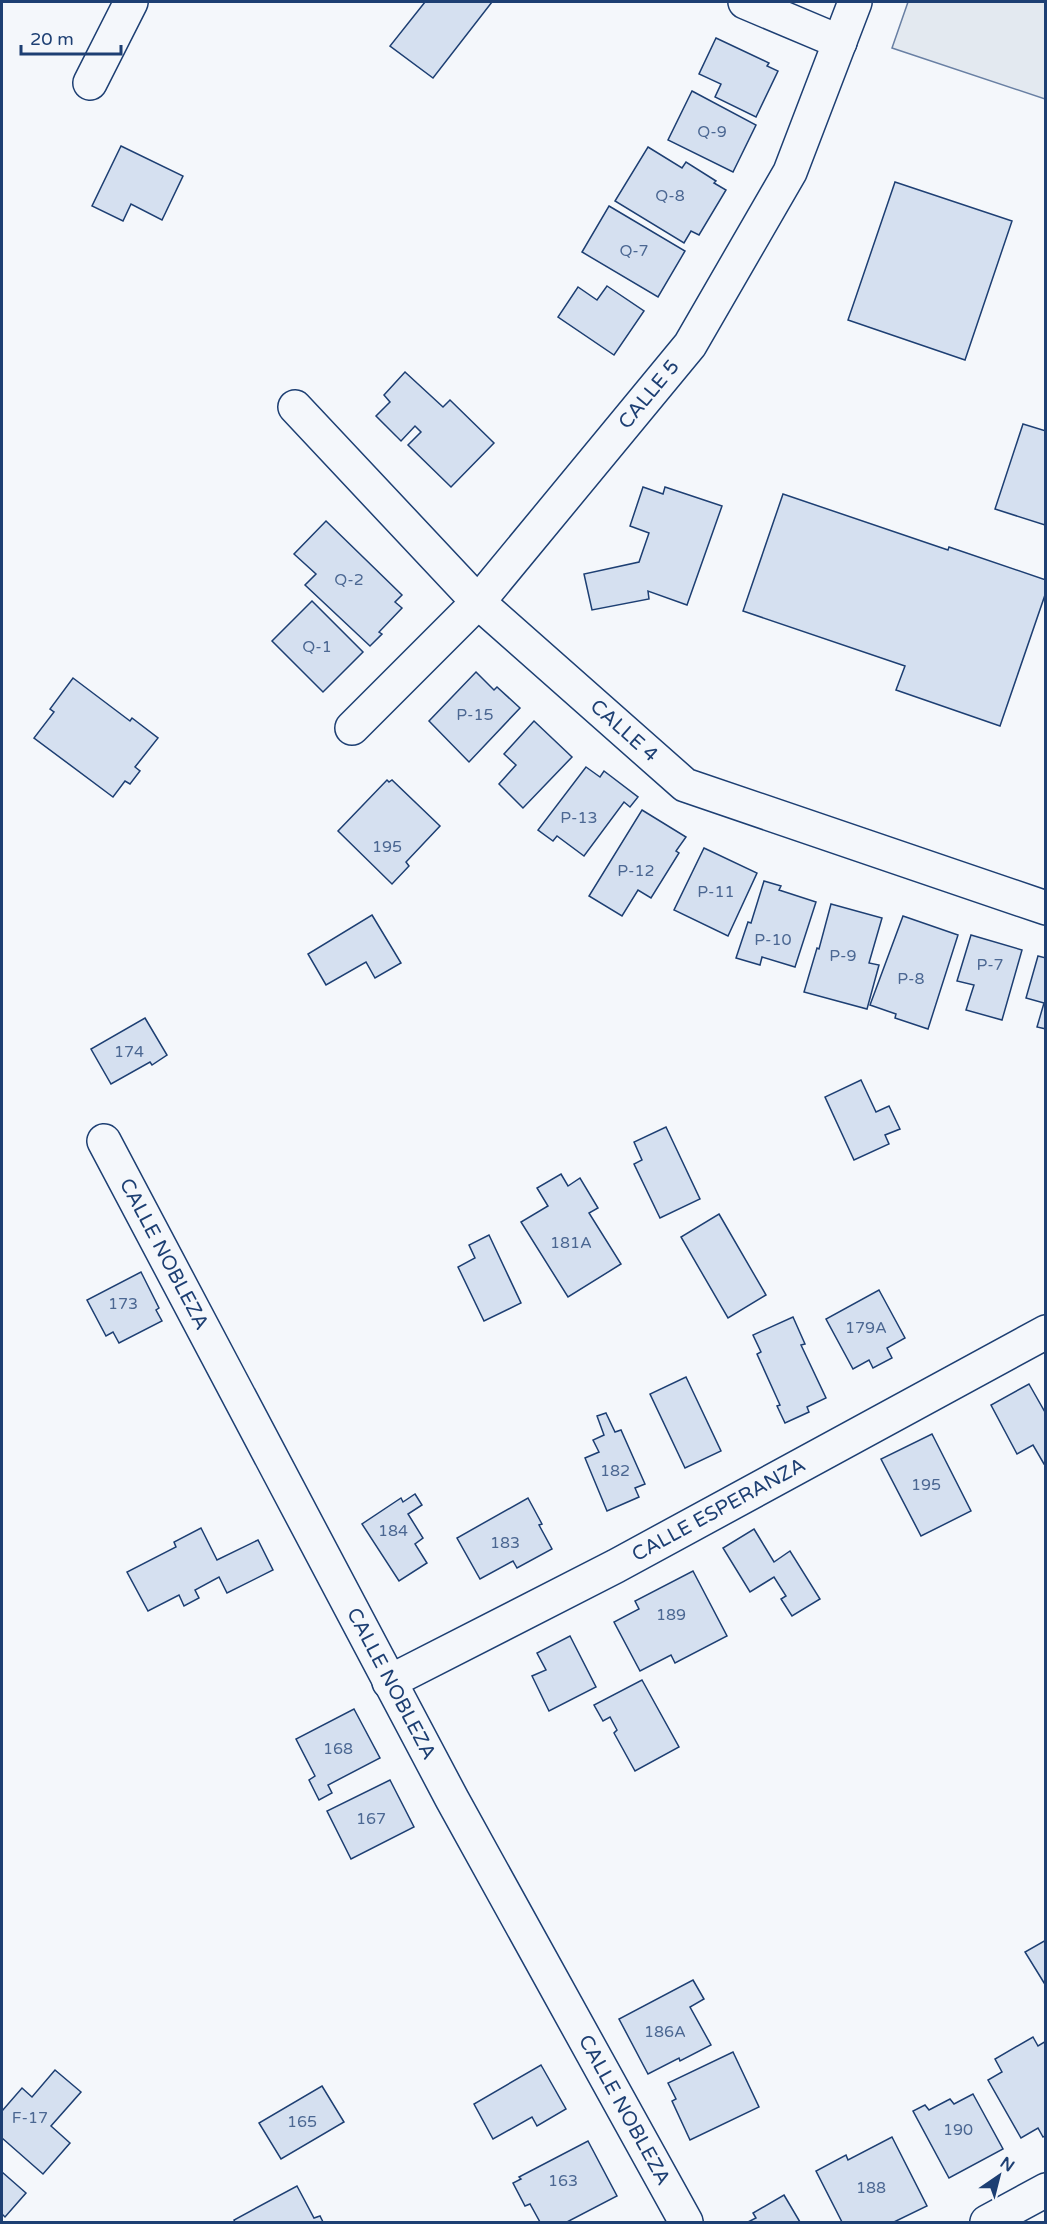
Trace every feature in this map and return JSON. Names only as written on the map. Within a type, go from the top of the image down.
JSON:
[{"type":"street","points":[[90,83],[131,2]]},
{"type":"street","points":[[745,2],[840,42]]},
{"type":"street","name":"CALLE 5","points":[[352,728],[478,602],[690,345],[790,172],[855,2]]},
{"type":"street","name":"CALLE 4","points":[[295,407],[478,602],[685,785],[1046,908]]},
{"type":"street","name":"CALLE NOBLEZA","points":[[104,1141],[389,1682],[686,2223]]},
{"type":"street","name":"CALLE ESPERANZA","points":[[389,1682],[616,1566],[1046,1332]]},
{"type":"street","points":[[987,2223],[1046,2190]]},
{"type":"shaded area","points":[[908,2],[1045,2],[1045,99],[892,48]]},
{"type":"building","points":[[425,2],[492,2],[433,78],[390,46]]},
{"type":"building","points":[[716,38],[769,63],[767,66],[778,71],[756,117],[715,97],[721,84],[699,74]]},
{"type":"building","points":[[692,91],[756,125],[733,172],[668,140]]},
{"type":"building","points":[[121,146],[183,176],[162,220],[131,204],[123,221],[92,206]]},
{"type":"building","points":[[648,147],[682,168],[686,162],[726,190],[699,235],[691,231],[684,243],[615,201]]},
{"type":"building","points":[[895,182],[1012,221],[965,360],[848,320]]},
{"type":"building","points":[[609,206],[685,251],[658,297],[582,252]]},
{"type":"building","points":[[607,286],[644,311],[614,355],[558,317],[578,287],[597,300]]},
{"type":"building","points":[[405,372],[443,407],[450,400],[494,443],[451,487],[408,445],[421,432],[415,426],[401,441],[376,416],[390,402],[384,395]]},
{"type":"building","points":[[1023,424],[1046,431],[1045,525],[995,509]]},
{"type":"building","points":[[643,487],[663,494],[665,487],[722,506],[687,605],[648,591],[649,599],[592,610],[584,574],[639,562],[649,533],[630,526]]},
{"type":"building","points":[[783,494],[948,550],[949,547],[1046,580],[1046,592],[1000,726],[896,690],[905,666],[743,611]]},
{"type":"building","points":[[326,521],[402,595],[395,602],[402,608],[379,632],[382,634],[370,646],[305,585],[316,574],[294,554]]},
{"type":"building","points":[[312,601],[363,652],[323,692],[272,641]]},
{"type":"building","points":[[476,672],[494,690],[497,687],[520,708],[469,762],[429,721]]},
{"type":"building","points":[[73,678],[130,721],[132,718],[158,738],[135,767],[140,771],[130,784],[125,781],[113,797],[34,738],[54,712],[50,709]]},
{"type":"building","points":[[534,721],[572,757],[523,808],[499,784],[516,765],[504,754]]},
{"type":"building","points":[[586,767],[600,777],[604,771],[638,797],[630,807],[624,802],[584,856],[557,836],[553,841],[538,830]]},
{"type":"building","points":[[387,780],[389,782],[392,780],[440,826],[406,862],[409,866],[392,884],[338,831]]},
{"type":"building","points":[[642,810],[686,837],[676,851],[679,853],[651,898],[638,890],[622,916],[589,896]]},
{"type":"building","points":[[704,848],[757,873],[728,936],[674,910]]},
{"type":"building","points":[[764,881],[781,886],[779,890],[816,902],[795,967],[762,957],[760,965],[736,958],[748,922],[751,923]]},
{"type":"building","points":[[831,904],[882,918],[869,963],[879,965],[867,1009],[804,992]]},
{"type":"building","points":[[372,915],[401,963],[375,978],[366,962],[326,985],[308,954]]},
{"type":"building","points":[[903,916],[958,935],[928,1029],[895,1018],[896,1014],[870,1005]]},
{"type":"building","points":[[971,935],[1022,950],[1002,1020],[966,1010],[974,985],[957,981]]},
{"type":"building","points":[[1038,956],[1046,958],[1046,1029],[1037,1027],[1044,1003],[1026,998]]},
{"type":"building","points":[[145,1018],[167,1055],[152,1065],[150,1062],[111,1084],[91,1049]]},
{"type":"building","points":[[861,1080],[876,1112],[889,1106],[900,1129],[885,1135],[889,1144],[854,1160],[825,1097]]},
{"type":"building","points":[[666,1127],[700,1199],[660,1218],[634,1164],[642,1160],[634,1142]]},
{"type":"building","points":[[561,1174],[568,1186],[580,1178],[598,1208],[589,1213],[621,1264],[568,1297],[521,1222],[548,1206],[537,1188]]},
{"type":"building","points":[[719,1214],[766,1295],[728,1318],[681,1237]]},
{"type":"building","points":[[489,1235],[521,1303],[484,1321],[458,1267],[475,1258],[469,1245]]},
{"type":"building","points":[[141,1272],[159,1308],[156,1310],[162,1321],[119,1343],[113,1332],[106,1336],[87,1300]]},
{"type":"building","points":[[879,1290],[905,1338],[887,1348],[892,1358],[873,1368],[869,1360],[853,1369],[826,1319]]},
{"type":"building","points":[[793,1317],[805,1344],[801,1345],[826,1398],[807,1407],[809,1412],[785,1423],[777,1406],[780,1405],[757,1354],[761,1352],[753,1335]]},
{"type":"building","points":[[686,1377],[721,1451],[685,1468],[650,1394]]},
{"type":"building","points":[[1029,1384],[1046,1414],[1046,1463],[1044,1464],[1033,1445],[1017,1454],[991,1405]]},
{"type":"building","points":[[606,1413],[615,1432],[621,1430],[645,1484],[635,1488],[639,1497],[607,1511],[585,1458],[599,1452],[593,1440],[604,1435],[597,1416]]},
{"type":"building","points":[[932,1434],[971,1511],[921,1536],[881,1459]]},
{"type":"building","points":[[415,1494],[422,1505],[408,1514],[423,1538],[415,1544],[427,1563],[399,1581],[362,1524],[401,1498],[403,1502]]},
{"type":"building","points":[[528,1498],[552,1549],[517,1568],[513,1561],[480,1579],[457,1538]]},
{"type":"building","points":[[201,1528],[217,1560],[258,1540],[273,1570],[227,1593],[219,1577],[195,1590],[199,1598],[184,1606],[179,1595],[148,1611],[127,1572],[176,1547],[174,1542]]},
{"type":"building","points":[[754,1529],[774,1562],[790,1551],[820,1599],[792,1616],[781,1599],[786,1596],[774,1577],[750,1592],[723,1548]]},
{"type":"building","points":[[693,1571],[727,1636],[675,1663],[671,1655],[640,1671],[614,1622],[639,1609],[635,1601]]},
{"type":"building","points":[[570,1636],[596,1687],[549,1711],[532,1676],[546,1670],[537,1653]]},
{"type":"building","points":[[642,1680],[679,1747],[635,1771],[614,1733],[617,1730],[610,1717],[603,1721],[594,1705]]},
{"type":"building","points":[[354,1709],[380,1758],[328,1785],[332,1793],[319,1800],[309,1780],[315,1776],[296,1739]]},
{"type":"building","points":[[390,1780],[414,1827],[351,1859],[327,1811]]},
{"type":"building","points":[[1046,1940],[1046,1986],[1025,1952]]},
{"type":"building","points":[[693,1980],[704,1999],[690,2007],[711,2045],[648,2074],[619,2019]]},
{"type":"building","points":[[1033,2037],[1038,2046],[1046,2041],[1046,2135],[1043,2137],[1038,2128],[1021,2138],[988,2080],[1002,2072],[995,2059]]},
{"type":"building","points":[[733,2052],[759,2107],[690,2140],[672,2101],[676,2099],[668,2083]]},
{"type":"building","points":[[541,2065],[566,2109],[537,2126],[532,2117],[493,2139],[474,2104]]},
{"type":"building","points":[[55,2070],[81,2092],[51,2126],[70,2143],[43,2174],[2,2138],[2,2111],[22,2088],[32,2097]]},
{"type":"building","points":[[322,2086],[344,2122],[281,2159],[259,2123]]},
{"type":"building","points":[[973,2094],[1003,2149],[949,2178],[913,2111],[925,2105],[929,2110],[950,2099],[954,2104]]},
{"type":"building","points":[[892,2137],[927,2206],[894,2222],[842,2222],[816,2171],[846,2155],[848,2160]]},
{"type":"building","points":[[588,2141],[617,2196],[567,2222],[540,2222],[530,2204],[525,2206],[513,2183],[521,2179],[519,2177]]},
{"type":"building","points":[[2,2172],[26,2193],[5,2217],[2,2214]]},
{"type":"building","points":[[297,2186],[314,2218],[320,2216],[323,2222],[235,2222],[234,2220]]},
{"type":"building","points":[[784,2195],[800,2222],[748,2222],[756,2218],[753,2213]]}]
